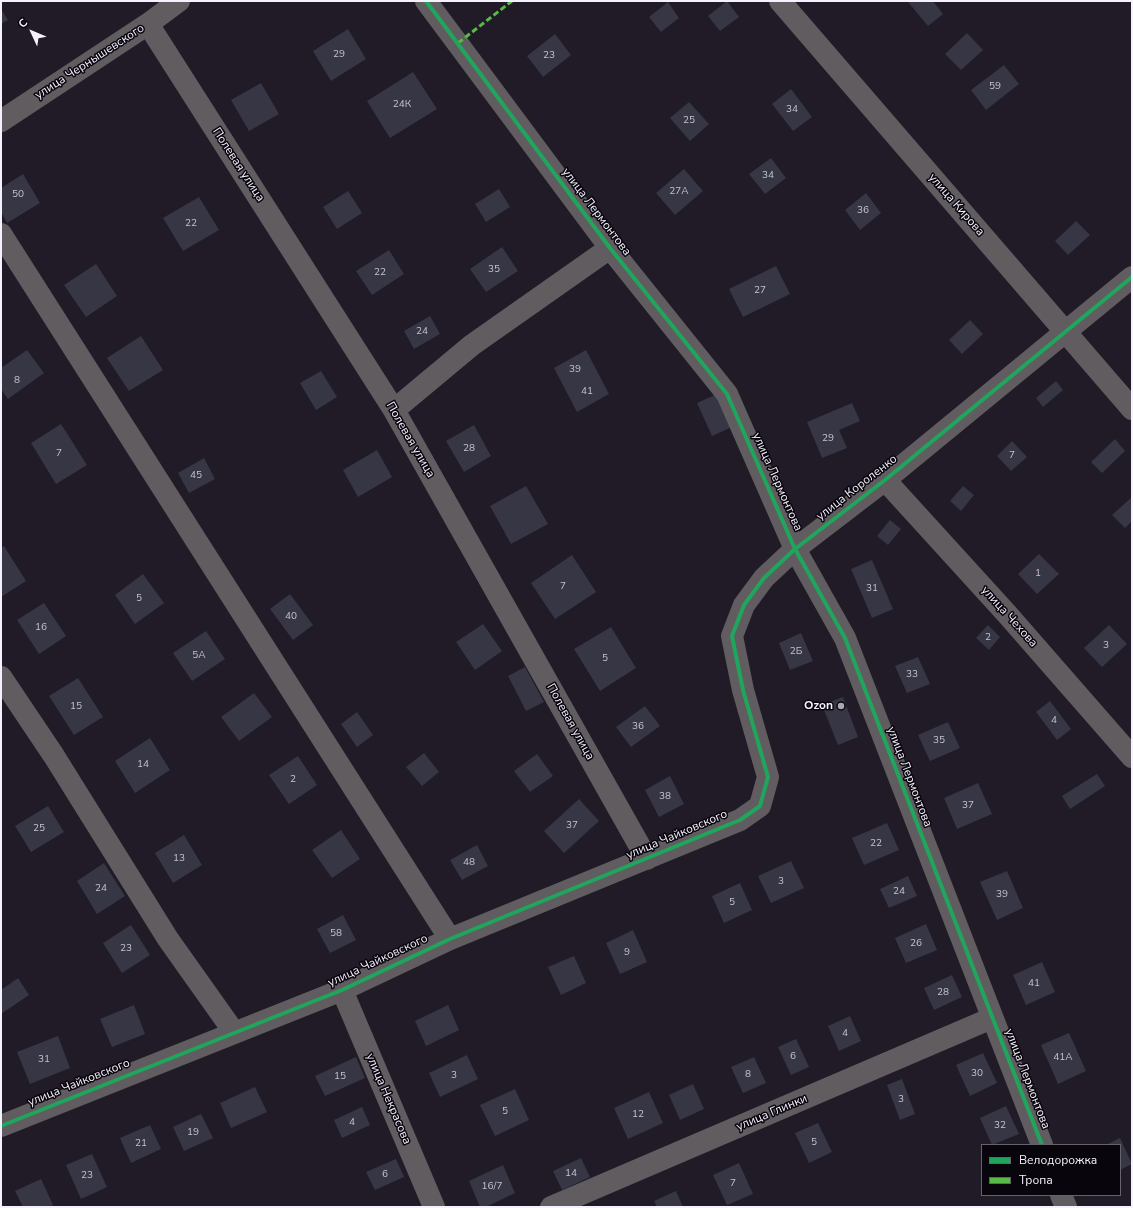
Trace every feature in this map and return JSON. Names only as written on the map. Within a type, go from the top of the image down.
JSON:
[{"type":"street","name":"улица Чернышевского","points":[[1,121],[150,28],[179,1]]},
{"type":"street","name":"улица Лермонтова","points":[[426,1],[610,248],[727,394],[795,549],[845,638],[1042,1144]]},
{"type":"street","name":"улица Кирова","points":[[780,1],[1132,409]]},
{"type":"street","name":"Полевая улица","points":[[150,28],[394,410],[647,859]]},
{"type":"street","points":[[1,234],[450,939]]},
{"type":"street","points":[[394,410],[472,345],[610,248]]},
{"type":"street","name":"улица Короленко","points":[[760,806],[768,777],[743,690],[732,636],[744,605],[764,578],[795,549],[885,480],[1132,276]]},
{"type":"street","name":"улица Чехова","points":[[885,480],[1007,614],[1132,757]]},
{"type":"street","points":[[722,633],[744,605]]},
{"type":"street","points":[[1,677],[54,756],[168,939],[234,1032]]},
{"type":"street","name":"улица Чайковского","points":[[1,1126],[342,990],[450,939],[740,820],[760,806]]},
{"type":"street","name":"улица Некрасова","points":[[342,990],[434,1207]]},
{"type":"street","name":"улица Глинки","points":[[551,1207],[992,1018]]},
{"type":"street","points":[[1061,1196],[1066,1207]]},
{"type":"building","points":[[727,1],[739,17],[720,31],[708,16]]},
{"type":"building","points":[[933,1],[943,14],[928,26],[908,2]]},
{"type":"building","points":[[668,2],[679,18],[661,32],[649,17]]},
{"type":"building","points":[[1,9],[8,20],[1,24]]},
{"type":"building","points":[[348,29],[366,59],[331,81],[313,51]]},
{"type":"building","points":[[967,33],[983,50],[961,70],[945,54]]},
{"type":"building","points":[[555,34],[571,55],[543,77],[527,56]]},
{"type":"building","points":[[1004,65],[1019,84],[986,110],[971,90]]},
{"type":"building","points":[[413,72],[437,109],[390,138],[367,101]]},
{"type":"building","points":[[261,83],[279,114],[249,131],[231,100]]},
{"type":"building","points":[[791,89],[812,117],[793,131],[772,104]]},
{"type":"building","points":[[689,102],[709,124],[690,141],[670,118]]},
{"type":"building","points":[[771,158],[786,178],[765,194],[749,174]]},
{"type":"building","points":[[684,169],[703,191],[675,215],[656,193]]},
{"type":"building","points":[[23,174],[40,203],[7,223],[1,212],[1,188]]},
{"type":"building","points":[[499,189],[510,207],[486,222],[475,204]]},
{"type":"building","points":[[348,191],[362,213],[337,229],[323,207]]},
{"type":"building","points":[[866,193],[881,213],[860,230],[845,210]]},
{"type":"building","points":[[199,197],[219,230],[183,251],[163,218]]},
{"type":"building","points":[[1076,221],[1090,235],[1068,255],[1055,241]]},
{"type":"building","points":[[502,247],[518,271],[486,292],[470,269]]},
{"type":"building","points":[[389,250],[404,274],[372,295],[356,271]]},
{"type":"building","points":[[96,264],[117,296],[86,317],[64,285]]},
{"type":"building","points":[[776,266],[790,294],[743,317],[729,289]]},
{"type":"building","points":[[430,316],[440,334],[414,349],[404,331]]},
{"type":"building","points":[[970,320],[983,334],[962,354],[949,340]]},
{"type":"building","points":[[141,336],[163,370],[129,391],[107,358]]},
{"type":"building","points":[[27,350],[44,373],[8,399],[1,389],[1,368]]},
{"type":"building","points":[[586,350],[609,394],[577,412],[554,368]]},
{"type":"building","points":[[321,371],[337,397],[316,410],[300,383]]},
{"type":"building","points":[[1056,381],[1063,390],[1043,407],[1036,398]]},
{"type":"building","points":[[717,394],[732,427],[712,436],[697,403]]},
{"type":"building","points":[[852,403],[860,421],[839,430],[847,448],[822,458],[807,422]]},
{"type":"building","points":[[61,424],[87,465],[56,484],[31,443]]},
{"type":"building","points":[[474,425],[491,456],[464,472],[446,441]]},
{"type":"building","points":[[1115,439],[1125,451],[1102,473],[1091,462]]},
{"type":"building","points":[[1012,441],[1027,457],[1011,471],[997,456]]},
{"type":"building","points":[[377,450],[392,477],[358,497],[343,470]]},
{"type":"building","points":[[204,458],[215,479],[189,493],[178,473]]},
{"type":"building","points":[[526,486],[548,524],[511,544],[490,506]]},
{"type":"building","points":[[963,486],[974,495],[961,511],[950,501]]},
{"type":"building","points":[[1132,497],[1132,521],[1125,528],[1112,515]]},
{"type":"building","points":[[890,520],[901,529],[888,545],[877,536]]},
{"type":"building","points":[[4,546],[26,581],[1,597],[1,548]]},
{"type":"building","points":[[1039,554],[1059,574],[1037,594],[1018,574]]},
{"type":"building","points":[[572,555],[596,592],[555,619],[531,583]]},
{"type":"building","points":[[872,560],[893,609],[872,618],[851,569]]},
{"type":"building","points":[[143,574],[164,603],[135,624],[115,595]]},
{"type":"building","points":[[290,594],[313,625],[293,640],[270,609]]},
{"type":"building","points":[[44,603],[66,636],[39,654],[17,620]]},
{"type":"building","points":[[483,624],[502,651],[475,670],[456,642]]},
{"type":"building","points":[[988,625],[1000,637],[989,650],[976,638]]},
{"type":"building","points":[[1109,625],[1127,644],[1102,667],[1084,648]]},
{"type":"building","points":[[611,627],[636,668],[600,691],[574,649]]},
{"type":"building","points":[[206,631],[225,659],[192,681],[173,653]]},
{"type":"building","points":[[801,633],[813,661],[790,670],[779,643]]},
{"type":"building","points":[[918,657],[930,684],[907,693],[895,666]]},
{"type":"building","points":[[525,667],[544,702],[526,711],[508,676]]},
{"type":"building","points":[[78,678],[103,717],[74,735],[49,696]]},
{"type":"building","points":[[254,693],[272,717],[239,741],[221,717]]},
{"type":"building","points":[[843,697],[858,737],[838,745],[822,705]]},
{"type":"building","points":[[1050,701],[1071,729],[1057,740],[1036,712]]},
{"type":"building","points":[[645,706],[660,726],[631,747],[616,727]]},
{"type":"building","points":[[357,712],[373,735],[357,747],[341,724]]},
{"type":"building","points":[[948,722],[960,748],[930,761],[918,735]]},
{"type":"building","points":[[150,738],[170,770],[135,793],[115,761]]},
{"type":"building","points":[[424,753],[439,772],[422,786],[406,767]]},
{"type":"building","points":[[537,754],[553,776],[530,792],[514,771]]},
{"type":"building","points":[[298,756],[317,785],[289,804],[269,775]]},
{"type":"building","points":[[1097,774],[1105,786],[1070,809],[1062,796]]},
{"type":"building","points":[[670,776],[684,804],[659,817],[645,790]]},
{"type":"building","points":[[978,783],[992,814],[957,829],[944,798]]},
{"type":"building","points":[[579,799],[599,821],[564,853],[544,831]]},
{"type":"building","points":[[48,806],[64,832],[31,852],[15,826]]},
{"type":"building","points":[[887,823],[899,850],[864,865],[852,838]]},
{"type":"building","points":[[341,830],[360,859],[332,878],[312,850]]},
{"type":"building","points":[[184,835],[202,865],[173,883],[155,853]]},
{"type":"building","points":[[477,845],[488,866],[462,880],[450,860]]},
{"type":"building","points":[[791,861],[804,888],[771,903],[758,876]]},
{"type":"building","points":[[104,863],[125,896],[97,914],[77,881]]},
{"type":"building","points":[[1007,871],[1023,908],[997,920],[980,882]]},
{"type":"building","points":[[908,876],[917,896],[889,908],[880,889]]},
{"type":"building","points":[[740,883],[752,910],[724,923],[712,896]]},
{"type":"building","points":[[343,915],[356,940],[330,953],[317,929]]},
{"type":"building","points":[[926,924],[937,950],[906,963],[895,938]]},
{"type":"building","points":[[131,925],[150,955],[122,973],[103,943]]},
{"type":"building","points":[[633,930],[647,962],[620,974],[606,943]]},
{"type":"building","points":[[574,956],[586,983],[561,995],[548,967]]},
{"type":"building","points":[[1042,962],[1055,992],[1026,1005],[1013,975]]},
{"type":"building","points":[[952,975],[962,997],[934,1010],[924,988]]},
{"type":"building","points":[[18,978],[29,995],[1,1014],[1,990]]},
{"type":"building","points":[[134,1005],[145,1034],[112,1047],[100,1019]]},
{"type":"building","points":[[448,1005],[459,1030],[426,1046],[415,1021]]},
{"type":"building","points":[[850,1016],[861,1041],[839,1051],[828,1026]]},
{"type":"building","points":[[1069,1033],[1086,1071],[1058,1084],[1041,1045]]},
{"type":"building","points":[[58,1036],[70,1068],[30,1084],[17,1052]]},
{"type":"building","points":[[796,1039],[809,1067],[791,1075],[778,1047]]},
{"type":"building","points":[[983,1053],[997,1083],[970,1096],[956,1065]]},
{"type":"building","points":[[467,1055],[478,1079],[440,1097],[429,1073]]},
{"type":"building","points":[[356,1057],[365,1078],[325,1096],[315,1076]]},
{"type":"building","points":[[754,1057],[766,1083],[743,1093],[731,1067]]},
{"type":"building","points":[[902,1079],[915,1114],[900,1120],[887,1085]]},
{"type":"building","points":[[693,1084],[704,1109],[680,1120],[669,1095]]},
{"type":"building","points":[[255,1087],[267,1112],[231,1128],[220,1103]]},
{"type":"building","points":[[515,1089],[529,1120],[495,1136],[480,1105]]},
{"type":"building","points":[[649,1092],[663,1123],[628,1139],[614,1108]]},
{"type":"building","points":[[1006,1106],[1019,1134],[992,1144],[980,1118]]},
{"type":"building","points":[[362,1107],[370,1125],[342,1138],[334,1120]]},
{"type":"building","points":[[201,1114],[213,1138],[184,1151],[173,1127]]},
{"type":"building","points":[[818,1123],[832,1152],[809,1163],[795,1133]]},
{"type":"building","points":[[150,1125],[161,1149],[131,1163],[120,1138]]},
{"type":"building","points":[[1120,1138],[1132,1164],[1121,1170],[1121,1144],[1108,1144]]},
{"type":"building","points":[[92,1154],[107,1187],[81,1199],[66,1165]]},
{"type":"building","points":[[581,1158],[590,1177],[562,1190],[553,1171]]},
{"type":"building","points":[[396,1159],[404,1177],[375,1190],[366,1172]]},
{"type":"building","points":[[739,1163],[753,1194],[727,1205],[713,1175]]},
{"type":"building","points":[[503,1165],[515,1193],[486,1207],[480,1207],[469,1181]]},
{"type":"building","points":[[41,1179],[53,1205],[48,1207],[23,1207],[15,1191]]},
{"type":"building","points":[[676,1191],[683,1207],[657,1207],[654,1201]]},
{"type":"marked path","points":[[458,43],[512,1]]},
{"type":"cycle path","points":[[426,1],[610,248],[727,394],[795,549],[845,638],[1042,1144]]},
{"type":"cycle path","points":[[1,1126],[342,990],[450,939],[740,820],[760,806],[768,777],[743,690],[732,636],[744,605],[764,578],[795,549],[885,480],[1132,277]]},
{"type":"place","name":"Ozon","points":[[841,706]]}]
